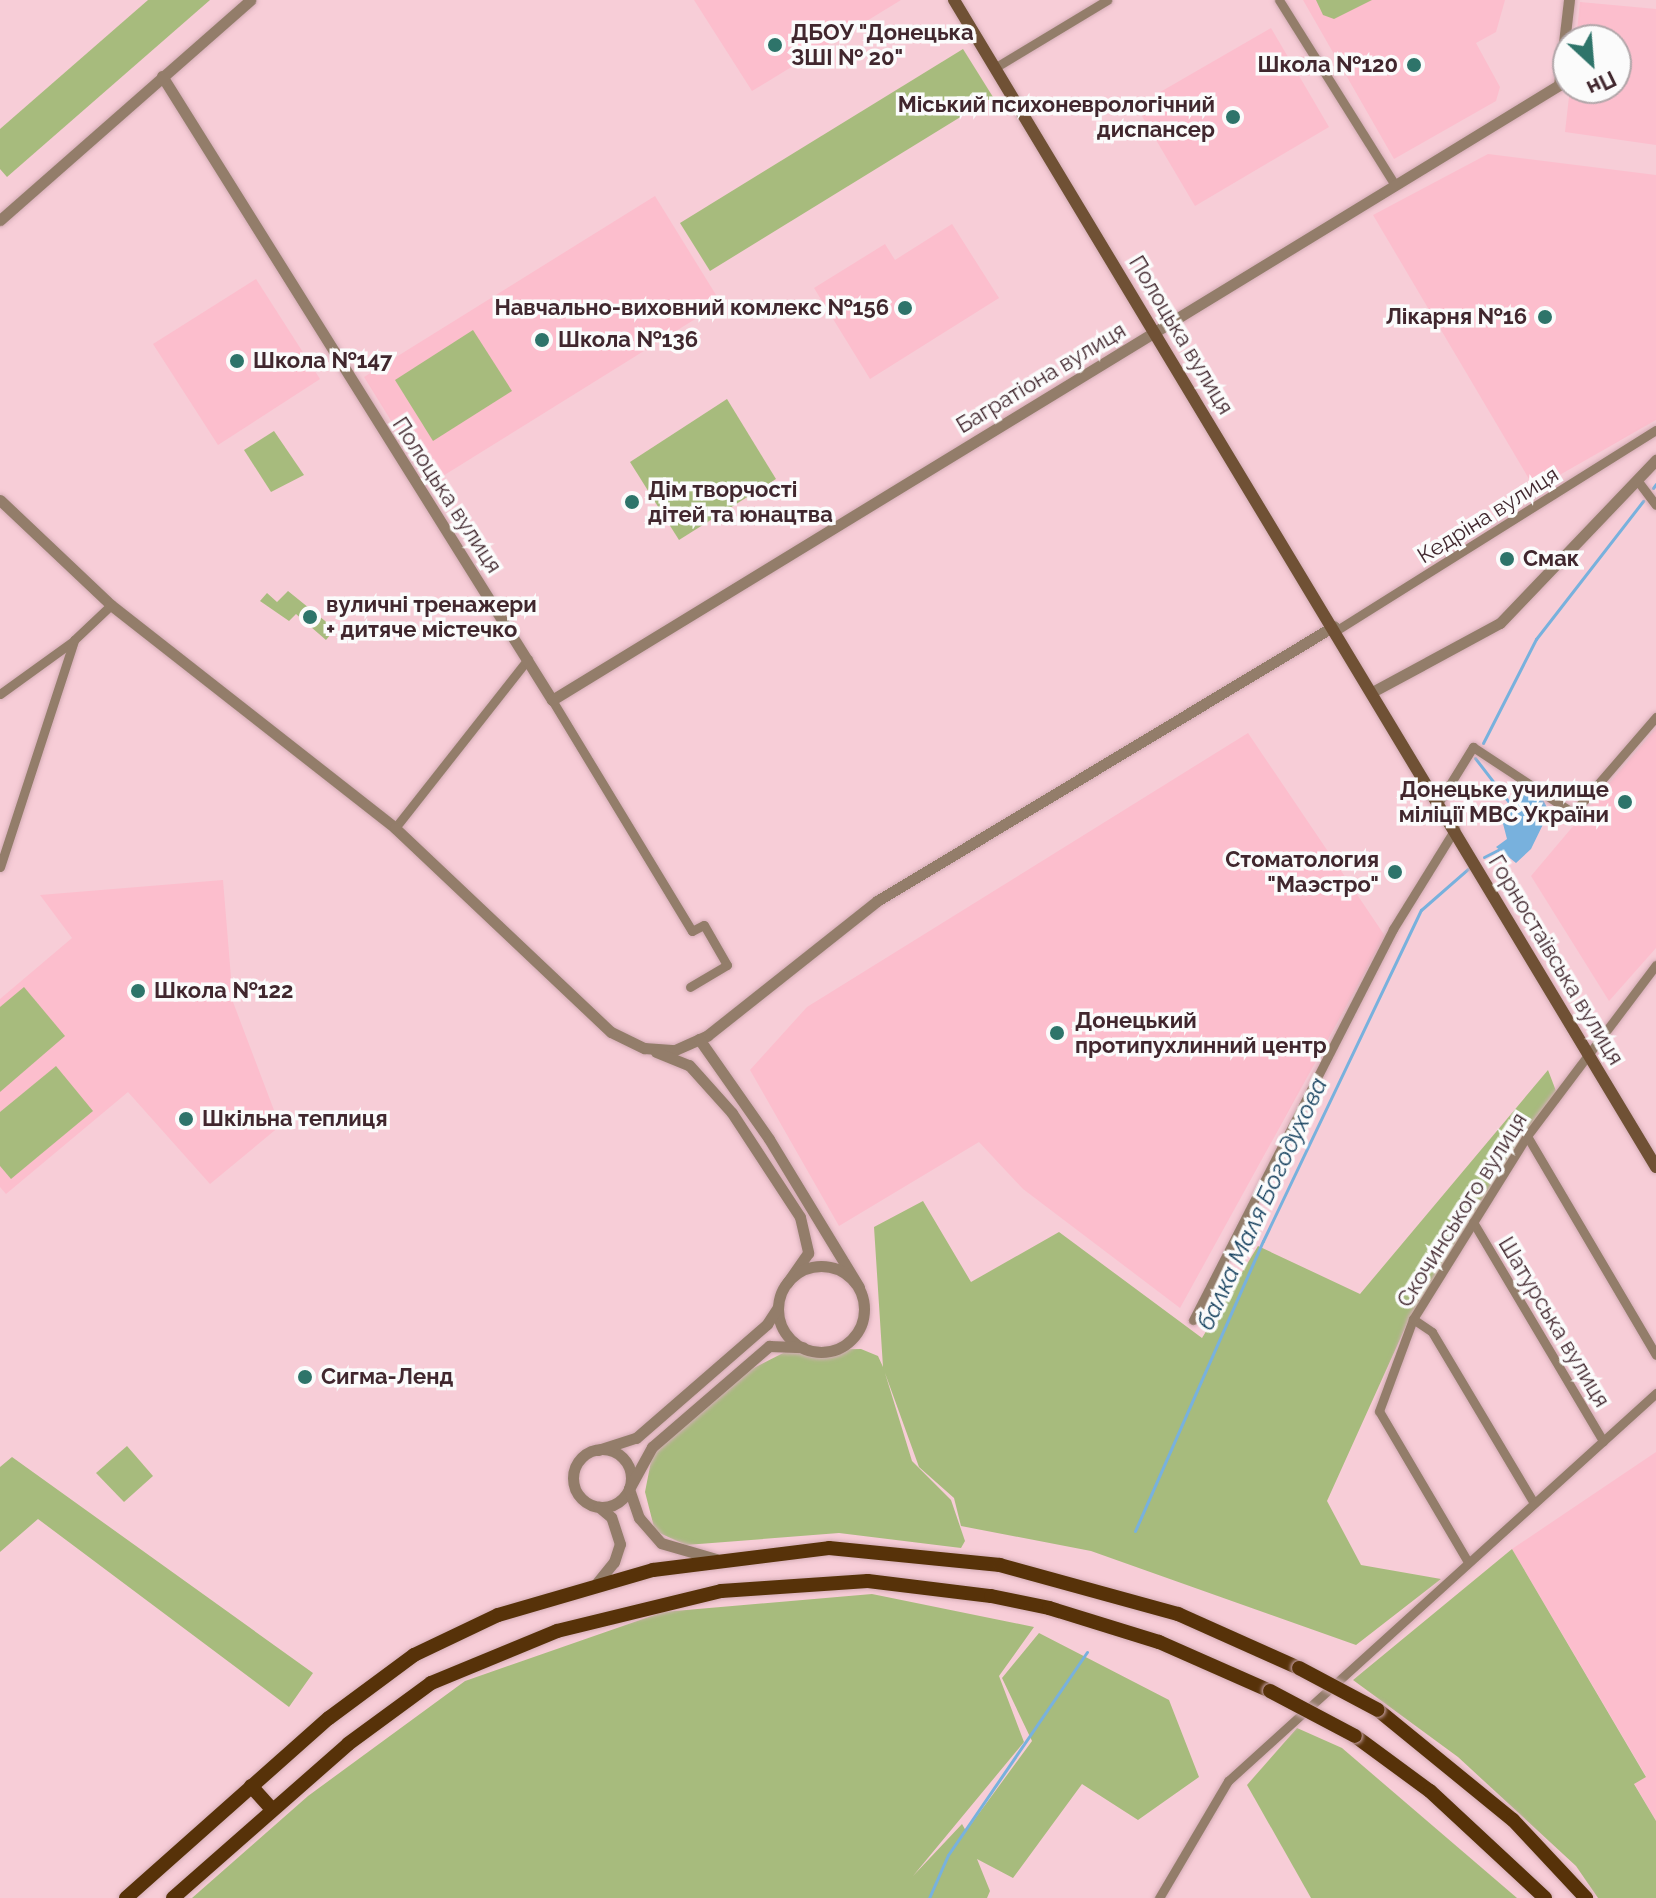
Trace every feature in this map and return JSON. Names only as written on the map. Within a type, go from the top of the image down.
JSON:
[{"type":"main road","name":"Полоцька вулиця","points":[[954,0],[1374,691]]},
{"type":"main road","name":"Горностаївська вулиця","points":[[1374,691],[1656,1167]]},
{"type":"main road","points":[[126,1898],[370,1684],[414,1655],[498,1615],[596,1584],[717,1559],[843,1548],[1000,1565],[1178,1614],[1299,1668],[1378,1710],[1513,1820],[1586,1898]]},
{"type":"main road","points":[[173,1898],[388,1711],[468,1664],[604,1617],[721,1591],[868,1581],[991,1596],[1049,1608],[1159,1642],[1270,1691],[1355,1736],[1430,1791],[1545,1898]]},
{"type":"main road","points":[[251,1786],[272,1809]]},
{"type":"street","points":[[0,220],[250,0]]},
{"type":"street","points":[[996,67],[1107,0]]},
{"type":"street","points":[[1279,0],[1395,185]]},
{"type":"street","name":"Багратіона вулиця","points":[[552,700],[1559,85],[1569,0]]},
{"type":"street","name":"Полоцька вулиця","points":[[162,76],[528,659],[692,931],[704,925],[727,965],[690,987]]},
{"type":"street","name":"Кедріна вулиця","points":[[1336,628],[1656,430]]},
{"type":"street","points":[[1374,691],[1500,623],[1656,460]]},
{"type":"street","points":[[1637,480],[1656,505]]},
{"type":"street","points":[[0,500],[111,605],[395,828],[611,1032],[689,1065],[732,1113],[800,1217],[808,1253],[787,1283],[767,1324],[636,1438],[598,1450],[576,1464],[573,1483],[582,1499],[611,1517],[620,1544],[614,1562],[596,1584]]},
{"type":"street","points":[[0,694],[74,640],[111,605]]},
{"type":"street","points":[[644,1048],[675,1050],[699,1039],[877,901],[1336,628]]},
{"type":"street","points":[[0,867],[74,640]]},
{"type":"street","points":[[395,828],[528,659]]},
{"type":"street","points":[[1439,802],[1473,747],[1573,813],[1656,717]]},
{"type":"street","points":[[1193,1320],[1393,929],[1455,829]]},
{"type":"street","name":"Скочинського вулиця","points":[[1468,1562],[1379,1411],[1413,1319],[1473,1222],[1527,1136],[1656,965]]},
{"type":"street","points":[[599,1507],[617,1503],[629,1489],[652,1447],[769,1346],[803,1347],[823,1352],[850,1341],[864,1315],[859,1287],[769,1139],[699,1039]]},
{"type":"street","points":[[1527,1136],[1656,1355]]},
{"type":"street","name":"Шатурська вулиця","points":[[1473,1222],[1603,1441]]},
{"type":"street","points":[[787,1283],[809,1267],[823,1266],[849,1276],[859,1287]]},
{"type":"street","points":[[780,1302],[787,1334],[803,1347]]},
{"type":"street","points":[[1413,1319],[1432,1332],[1534,1503]]},
{"type":"street","points":[[1159,1898],[1228,1781],[1656,1393]]},
{"type":"street","points":[[598,1450],[610,1450],[625,1461],[629,1489],[639,1518],[661,1543],[717,1559]]},
{"type":"shaded area","name":"ДБОУ \"Донецька ЗШІ № 20\"","points":[[694,0],[901,0],[752,91]]},
{"type":"shaded area","name":"Школа №120","points":[[1303,0],[1505,0],[1496,32],[1476,43],[1500,87],[1496,101],[1394,159]]},
{"type":"shaded area","points":[[1580,2],[1656,9],[1656,145],[1565,132],[1568,104],[1632,104],[1632,24],[1578,24]]},
{"type":"shaded area","name":"Міський психоневрологічний диспансер","points":[[1271,28],[1329,127],[1195,206],[1136,106]]},
{"type":"shaded area","name":"Лікарня №16","points":[[1488,154],[1656,175],[1656,420],[1535,489],[1373,215]]},
{"type":"shaded area","name":"Школа №136","points":[[655,196],[721,303],[430,484],[364,377]]},
{"type":"shaded area","name":"Навчально-виховний комлекс №156","points":[[952,224],[999,298],[870,379],[814,288],[885,244],[895,260]]},
{"type":"shaded area","name":"Школа №147","points":[[256,279],[320,379],[218,445],[153,344]]},
{"type":"shaded area","name":"Донецьке училище міліції МВС України","points":[[1656,728],[1656,948],[1609,1001],[1531,876]]},
{"type":"shaded area","name":"Донецький протипухлинний центр","points":[[1248,733],[1385,936],[1180,1308],[1023,1189],[979,1142],[839,1226],[750,1070],[807,1007]]},
{"type":"shaded area","points":[[223,880],[233,1002],[280,1126],[210,1184],[128,1092],[6,1194],[0,1187],[0,999],[72,938],[40,895]]},
{"type":"shaded area","points":[[1656,1452],[1656,1821],[1634,1783],[1646,1776],[1512,1549]]},
{"type":"green space","points":[[148,0],[210,0],[7,177],[0,169],[0,129]]},
{"type":"green space","points":[[1316,0],[1372,0],[1334,19],[1323,15]]},
{"type":"green space","points":[[963,49],[993,97],[710,271],[680,223]]},
{"type":"green space","points":[[473,330],[512,391],[433,441],[395,380]]},
{"type":"green space","points":[[727,399],[776,479],[679,540],[630,462]]},
{"type":"green space","points":[[274,431],[304,475],[271,492],[244,450]]},
{"type":"green space","name":"вуличні тренажери + дитяче містечко","points":[[288,591],[335,629],[326,640],[296,614],[289,621],[260,601],[267,593],[277,602]]},
{"type":"green space","points":[[24,987],[65,1036],[0,1092],[0,1007]]},
{"type":"green space","points":[[56,1066],[93,1111],[11,1179],[0,1166],[0,1112]]},
{"type":"green space","points":[[1548,1070],[1556,1091],[1411,1315],[1327,1501],[1361,1565],[1441,1579],[1356,1645],[1091,1551],[961,1526],[954,1498],[919,1467],[885,1373],[912,1461],[951,1500],[965,1541],[961,1548],[839,1533],[686,1545],[655,1531],[645,1492],[652,1456],[730,1380],[789,1350],[861,1349],[878,1356],[883,1367],[874,1227],[923,1201],[971,1282],[1059,1232],[1202,1338],[1258,1246],[1360,1294]]},
{"type":"green space","points":[[127,1446],[153,1476],[124,1502],[96,1473]]},
{"type":"green space","points":[[12,1457],[313,1673],[289,1707],[38,1519],[0,1552],[0,1467]]},
{"type":"green space","points":[[1512,1549],[1646,1777],[1634,1784],[1656,1821],[1656,1898],[1598,1898],[1576,1866],[1458,1757],[1353,1680]]},
{"type":"green space","points":[[872,1594],[1034,1627],[999,1676],[1024,1742],[913,1876],[962,1824],[966,1831],[1032,1741],[1002,1678],[1039,1633],[1169,1700],[1199,1777],[1138,1820],[1082,1784],[1013,1878],[977,1859],[990,1891],[987,1898],[192,1898],[308,1796],[465,1681],[663,1612]]},
{"type":"green space","points":[[1297,1728],[1342,1748],[1517,1898],[1311,1898],[1247,1785]]},
{"type":"water","points":[[1519,787],[1542,797],[1549,812],[1531,849],[1516,863],[1496,847],[1507,839],[1501,816]]},
{"type":"waterway","name":"балка Маля Богодухова","points":[[1653,488],[1656,484]]},
{"type":"waterway","name":"балка Маля Богодухова","points":[[1483,743],[1536,639],[1643,501]]},
{"type":"waterway","name":"балка Маля Богодухова","points":[[1475,758],[1512,806]]},
{"type":"waterway","name":"балка Маля Богодухова","points":[[1484,857],[1498,850]]},
{"type":"waterway","name":"балка Маля Богодухова","points":[[1135,1531],[1263,1241],[1421,910],[1469,868]]},
{"type":"waterway","name":"балка Маля Богодухова","points":[[929,1898],[948,1855],[1087,1652]]},
{"type":"place","name":"ДБОУ \"Донецька ЗШІ № 20\"","points":[[775,45]]},
{"type":"place","name":"Школа №120","points":[[1414,65]]},
{"type":"place","name":"Міський психоневрологічний диспансер","points":[[1233,117]]},
{"type":"place","name":"Навчально-виховний комлекс №156","points":[[905,308]]},
{"type":"place","name":"Лікарня №16","points":[[1545,317]]},
{"type":"place","name":"Школа №136","points":[[542,340]]},
{"type":"place","name":"Школа №147","points":[[237,361]]},
{"type":"place","name":"Дім творчості дітей та юнацтва","points":[[632,502]]},
{"type":"place","name":"Смак","points":[[1507,559]]},
{"type":"place","name":"вуличні тренажери + дитяче містечко","points":[[310,617]]},
{"type":"place","name":"Донецьке училище міліції МВС України","points":[[1625,802]]},
{"type":"place","name":"Стоматология \"Маэстро\"","points":[[1395,872]]},
{"type":"place","name":"Школа №122","points":[[138,991]]},
{"type":"place","name":"Донецький протипухлинний центр","points":[[1057,1033]]},
{"type":"place","name":"Шкільна теплиця","points":[[186,1119]]},
{"type":"place","name":"Сигма-Ленд","points":[[305,1377]]}]
